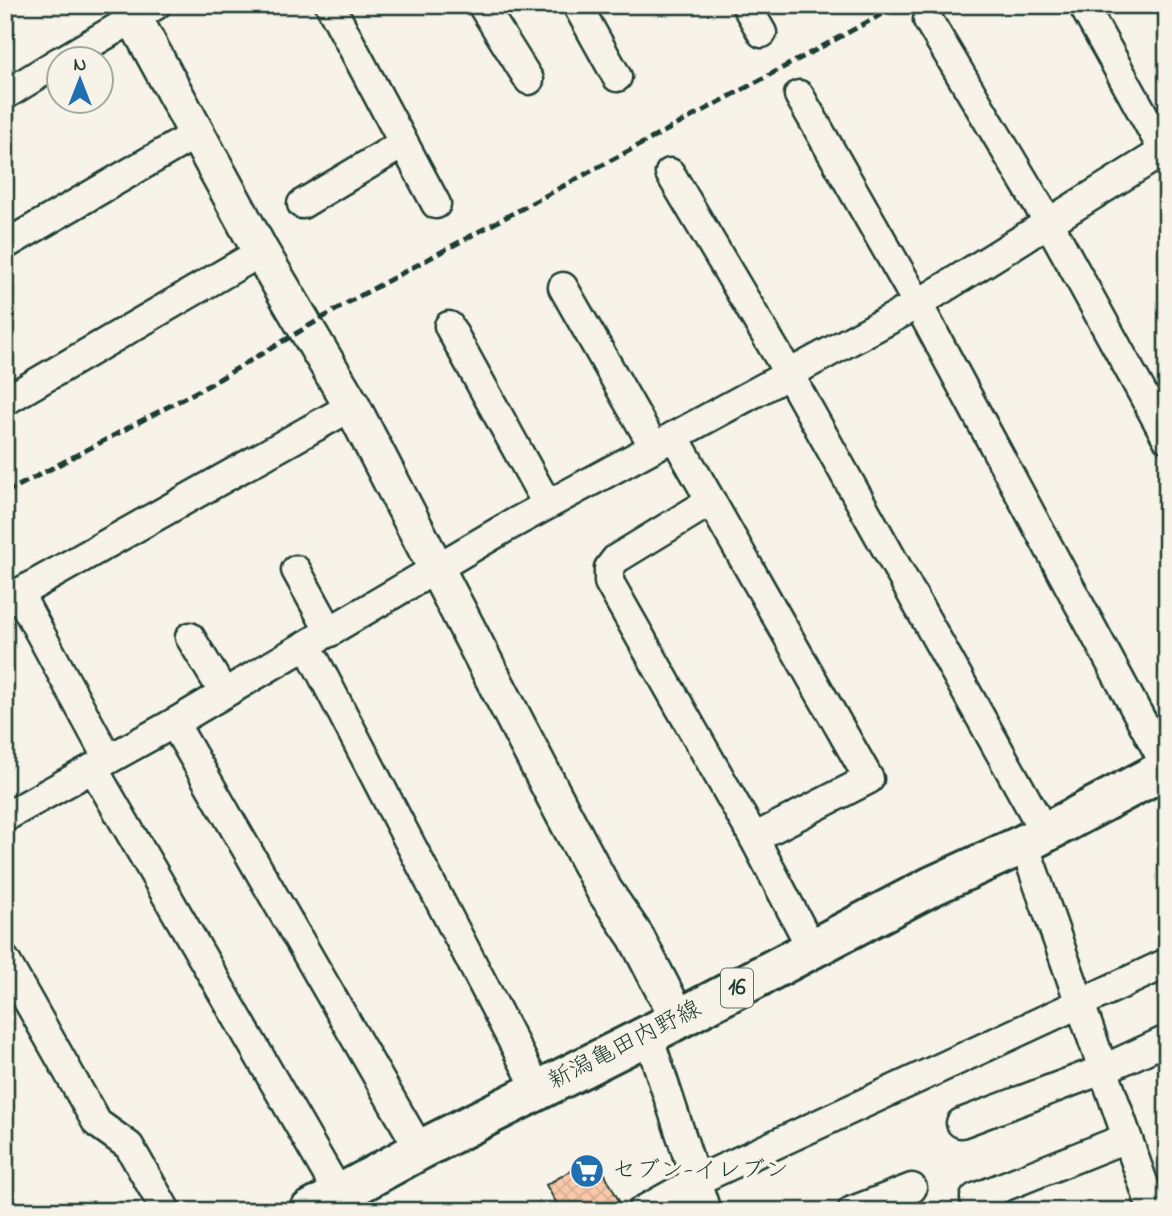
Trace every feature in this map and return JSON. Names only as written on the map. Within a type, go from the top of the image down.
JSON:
[{"type":"main road","name":"新潟亀田内野線","points":[[324,1202],[932,886],[1034,838],[1167,768]]},
{"type":"street","points":[[330,5],[436,204]]},
{"type":"street","points":[[482,5],[528,80]]},
{"type":"street","points":[[577,5],[617,77]]},
{"type":"street","points":[[746,5],[762,33]]},
{"type":"street","points":[[5,817],[174,723],[547,504],[918,304],[1166,152],[1083,5]]},
{"type":"street","points":[[82,46],[139,9],[195,134],[352,406],[604,890],[636,937],[663,1027],[696,1181],[706,1211]]},
{"type":"street","points":[[928,20],[1049,223],[1167,438]]},
{"type":"street","points":[[5,94],[46,69]]},
{"type":"street","points":[[799,95],[918,304],[1167,768]]},
{"type":"street","points":[[5,245],[195,134]]},
{"type":"street","points":[[302,204],[404,144]]},
{"type":"street","points":[[670,173],[789,374],[1034,838],[1078,1004],[1126,1138],[1154,1190]]},
{"type":"street","points":[[5,401],[261,252]]},
{"type":"street","points":[[562,287],[664,441],[711,501],[869,779],[754,838]]},
{"type":"street","points":[[449,326],[547,504]]},
{"type":"street","points":[[324,1202],[101,764],[12,598],[352,406]]},
{"type":"street","points":[[711,501],[615,559],[608,568],[610,582],[754,838],[812,949]]},
{"type":"street","points":[[296,570],[318,638],[538,1090]]},
{"type":"street","points":[[190,637],[225,693]]},
{"type":"street","points":[[174,723],[420,1150]]},
{"type":"street","points":[[5,960],[97,1123],[129,1146],[166,1211]]},
{"type":"street","points":[[642,1211],[696,1181],[1167,963]]},
{"type":"street","points":[[961,1123],[1102,1070],[1167,1040]]},
{"type":"street","points":[[975,1198],[1126,1138]]},
{"type":"street","points":[[852,1211],[912,1188]]},
{"type":"building","name":"セブン-イレブン","points":[[596,1157],[619,1201],[600,1211],[561,1211],[546,1185]]},
{"type":"railway","points":[[5,493],[209,385],[356,298],[899,5]]},
{"type":"place","name":"セブン-イレブン","points":[[587,1171]]}]
